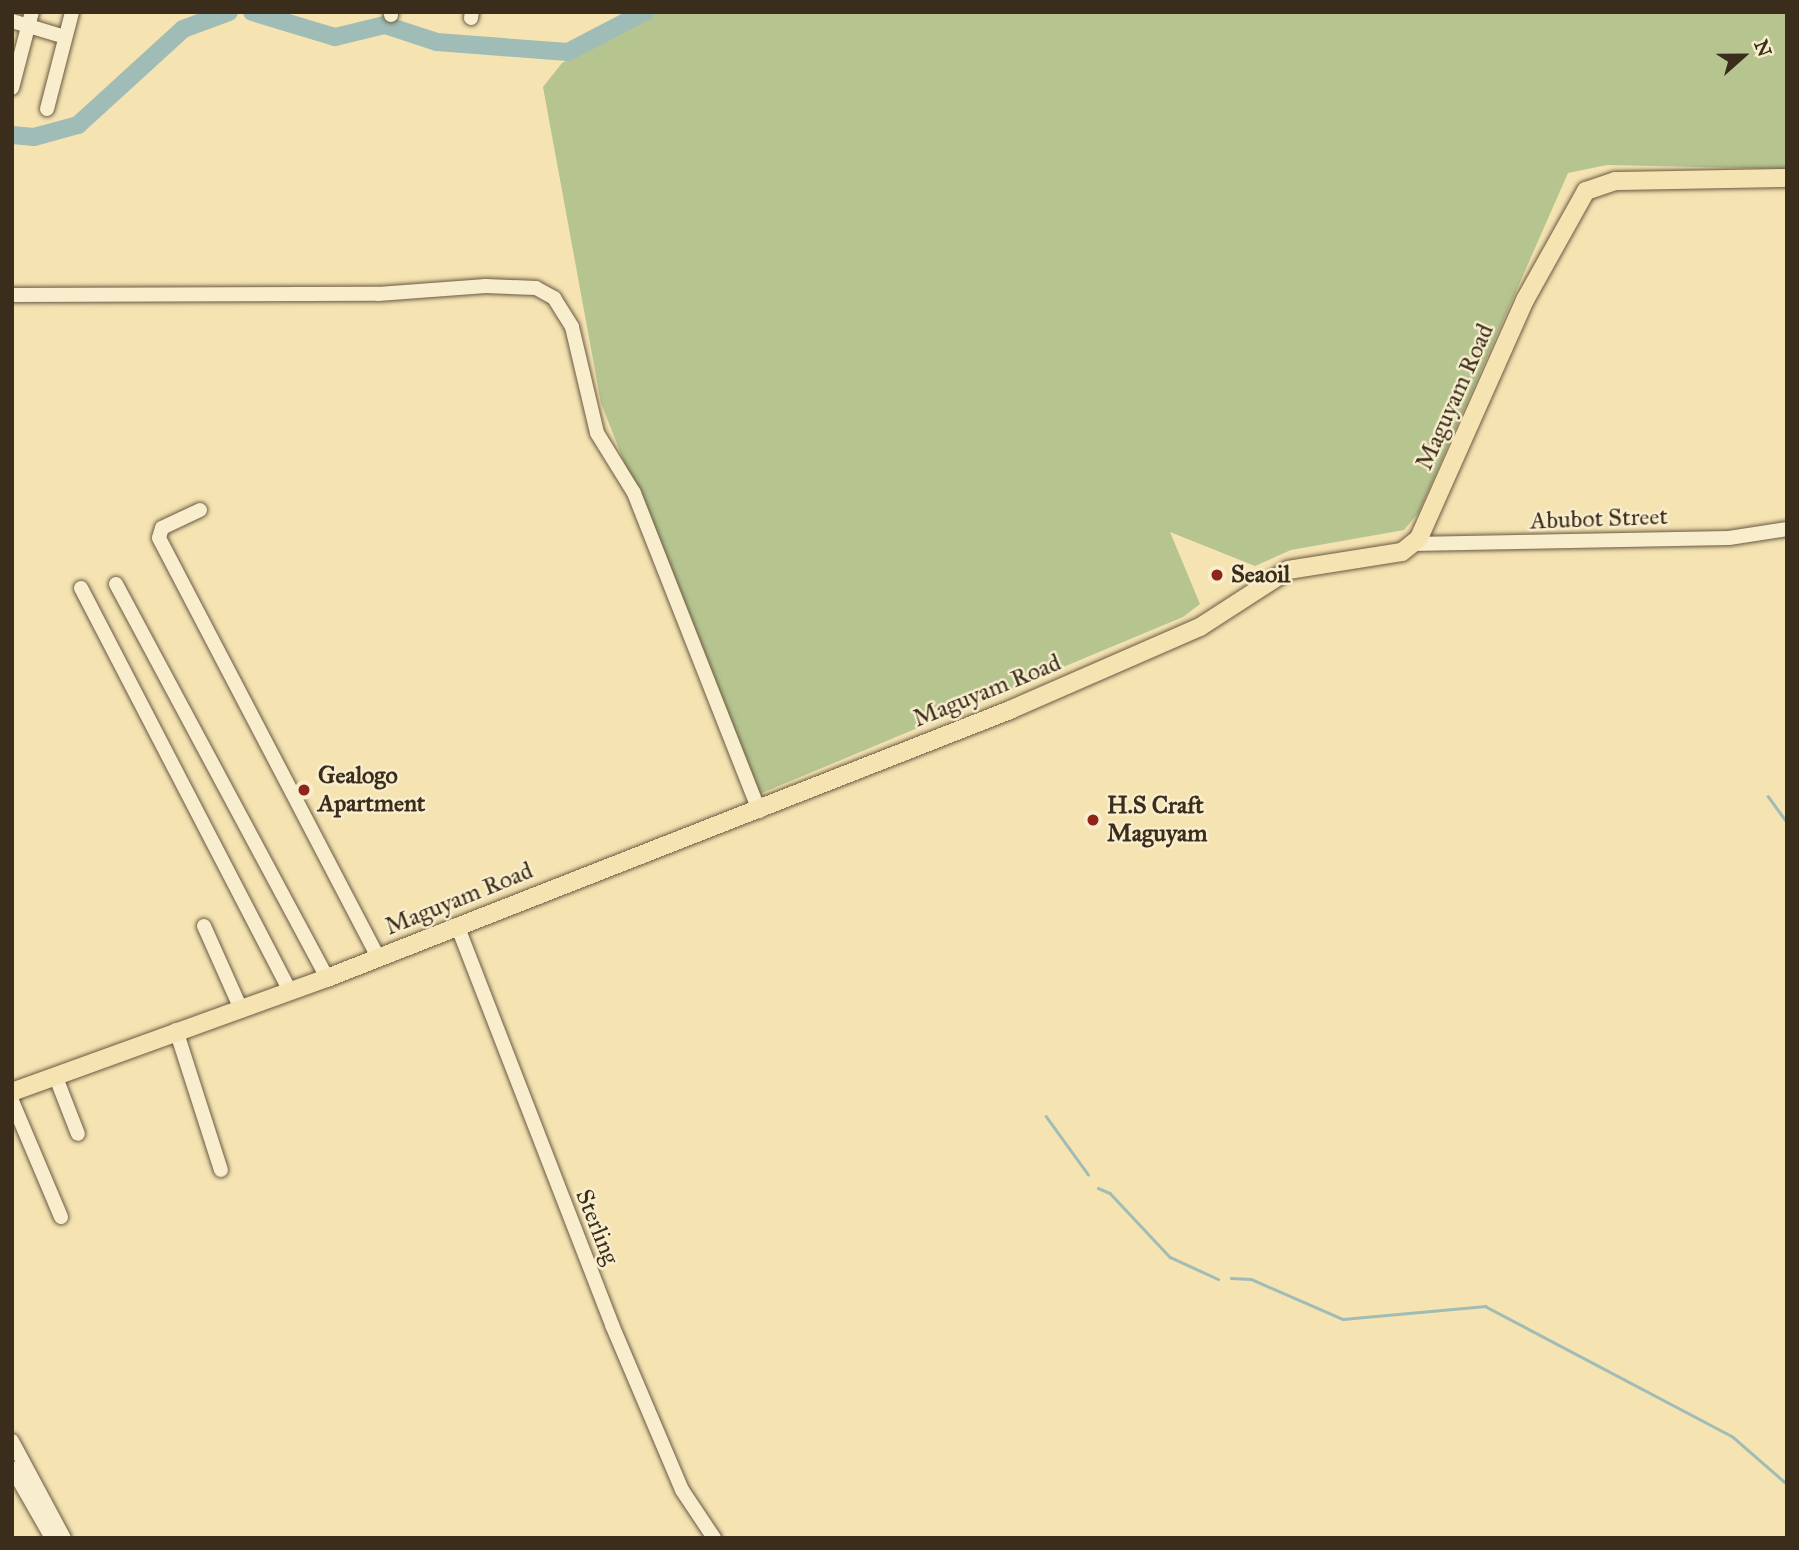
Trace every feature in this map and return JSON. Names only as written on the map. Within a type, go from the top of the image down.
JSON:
[{"type":"main road","name":"Maguyam Road","points":[[12,1092],[176,1030],[327,978],[457,925],[759,811],[1200,627],[1288,570],[1381,559],[1412,544],[1525,299],[1586,191],[1615,181],[1787,178]]},
{"type":"street","points":[[47,109],[72,12]]},
{"type":"street","points":[[12,21],[30,20],[65,37]]},
{"type":"street","points":[[12,88],[30,20]]},
{"type":"street","points":[[12,295],[378,294],[486,286],[536,288],[554,298],[572,327],[597,433],[634,493],[759,811]]},
{"type":"street","points":[[200,510],[162,528],[159,538],[379,957]]},
{"type":"street","name":"Abubot Street","points":[[1412,544],[1729,538],[1787,529]]},
{"type":"street","points":[[116,584],[327,978]]},
{"type":"street","points":[[81,587],[290,991]]},
{"type":"street","name":"Sterling","points":[[457,925],[612,1325],[682,1490],[714,1538]]},
{"type":"street","points":[[204,926],[241,1009]]},
{"type":"street","points":[[176,1030],[221,1170]]},
{"type":"street","points":[[55,1075],[78,1134]]},
{"type":"street","points":[[12,1101],[61,1217]]},
{"type":"street","points":[[13,1446],[56,1533]]},
{"type":"street","points":[[12,1468],[56,1533]]},
{"type":"green space","points":[[654,12],[1787,12],[1787,169],[1607,165],[1568,173],[1419,512],[1404,530],[1291,550],[1255,566],[1170,532],[1200,604],[1183,617],[755,796],[601,403],[543,87],[562,63]]},
{"type":"waterway","points":[[12,135],[34,137],[78,125],[183,29],[229,12]]},
{"type":"waterway","points":[[252,12],[335,37],[385,25],[437,42],[568,52],[645,12]]},
{"type":"waterway","points":[[1768,796],[1787,822]]},
{"type":"waterway","points":[[1046,1116],[1088,1174]]},
{"type":"waterway","points":[[1098,1188],[1110,1193],[1170,1257],[1218,1279]]},
{"type":"waterway","points":[[1231,1278],[1251,1279],[1343,1319],[1485,1306],[1733,1437],[1787,1484]]},
{"type":"place","name":"Seaoil","points":[[1217,575]]},
{"type":"place","name":"Gealogo Apartment","points":[[304,790]]},
{"type":"place","name":"H.S Craft Maguyam","points":[[1093,820]]}]
